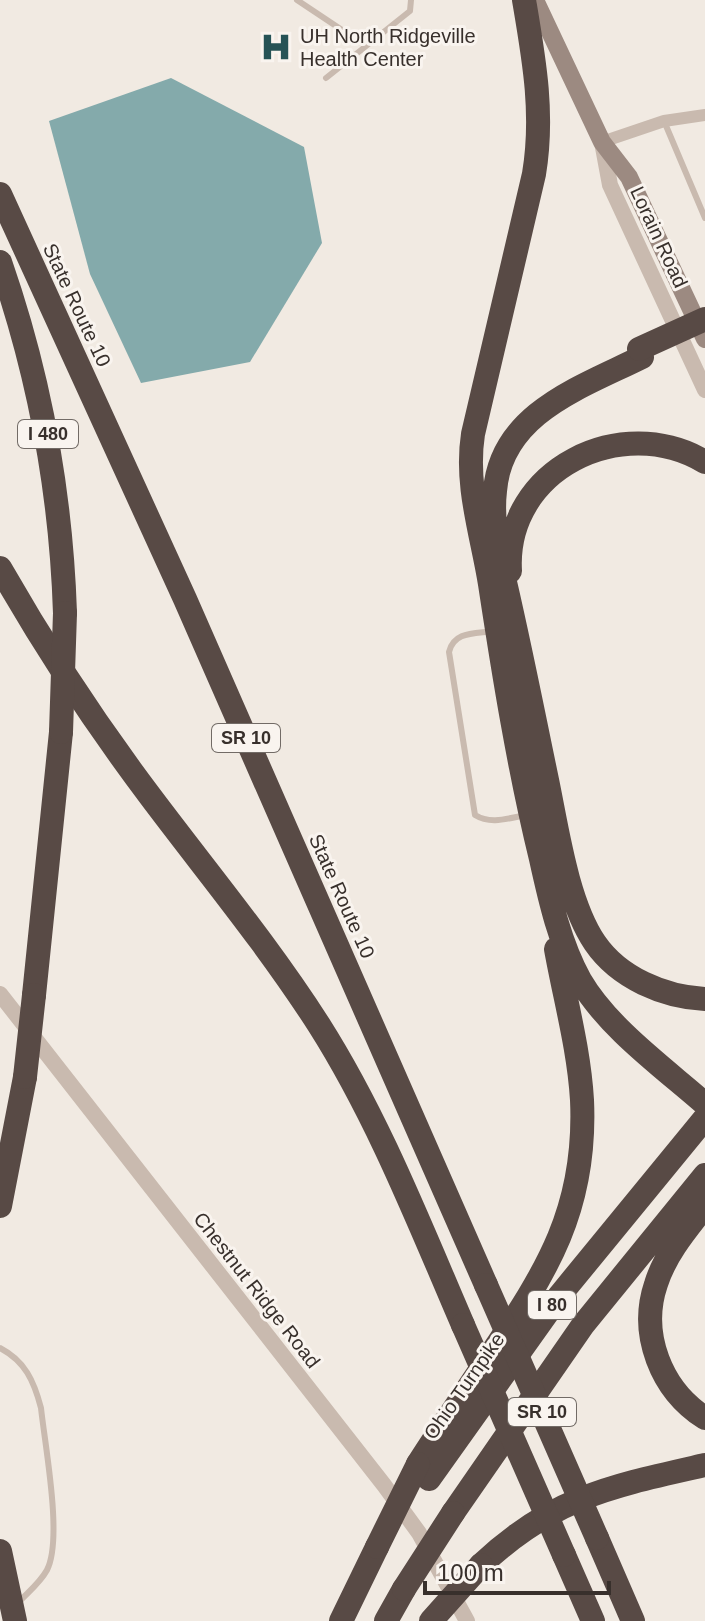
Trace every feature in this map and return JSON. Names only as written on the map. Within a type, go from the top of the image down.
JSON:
[{"type":"highway","points":[[524,0],[537,80],[539,136],[531,184],[471,446],[471,489],[561,850],[583,920],[602,952],[623,970],[644,983],[679,996],[705,999]]},
{"type":"highway","name":"State Route 10","points":[[0,194],[185,599],[633,1621]]},
{"type":"highway","name":"I 480","points":[[0,262],[26,341],[47,431],[58,505],[65,613],[61,732],[34,995],[25,1077],[0,1206]]},
{"type":"highway","points":[[705,319],[541,409],[515,436],[503,457],[496,480],[494,517],[530,815],[565,946],[588,992],[606,1015],[705,1104]]},
{"type":"highway","points":[[484,550],[484,479],[491,455],[505,430],[522,410],[546,393],[705,328]]},
{"type":"highway","points":[[505,624],[515,535],[533,497],[558,470],[584,453],[625,443],[646,442],[669,447],[705,462]]},
{"type":"highway","name":"SR 10","points":[[0,568],[81,699],[157,805],[264,944],[320,1027],[388,1153],[593,1621]]},
{"type":"highway","points":[[561,850],[569,927],[578,956],[591,980],[630,1025],[705,1093]]},
{"type":"highway","points":[[424,1472],[544,1273],[561,1236],[573,1194],[580,1151],[582,1099],[545,876]]},
{"type":"highway","name":"Ohio Turnpike","points":[[341,1621],[424,1472],[560,1295],[705,1118]]},
{"type":"highway","name":"I 80","points":[[386,1621],[453,1513],[583,1325],[705,1175]]},
{"type":"highway","points":[[705,1206],[661,1270],[652,1297],[651,1323],[654,1350],[665,1376],[679,1396],[705,1418]]},
{"type":"highway","points":[[431,1621],[481,1565],[519,1532],[575,1500],[606,1489],[705,1465]]},
{"type":"highway","points":[[0,1551],[14,1615]]},
{"type":"main road","name":"Lorain Road","points":[[535,0],[602,142],[629,177],[705,339]]},
{"type":"street","points":[[602,142],[664,121],[705,115]]},
{"type":"street","name":"Lorain Road","points":[[602,142],[610,185],[705,390]]},
{"type":"street","name":"Chestnut Ridge Road","points":[[0,994],[384,1485],[419,1533],[467,1621]]},
{"type":"lane","points":[[297,0],[366,46]]},
{"type":"lane","points":[[326,78],[410,11],[411,0]]},
{"type":"lane","points":[[664,121],[705,218]]},
{"type":"lane","points":[[505,624],[458,636],[451,642],[449,652],[475,815],[492,821],[530,815]]},
{"type":"lane","points":[[0,1348],[12,1354],[29,1372],[37,1390],[54,1537],[48,1567],[14,1615]]},
{"type":"water","points":[[171,78],[304,147],[322,243],[250,362],[141,383],[90,274],[49,121]]},
{"type":"place","name":"UH North Ridgeville Health Center","points":[[276,47]]}]
